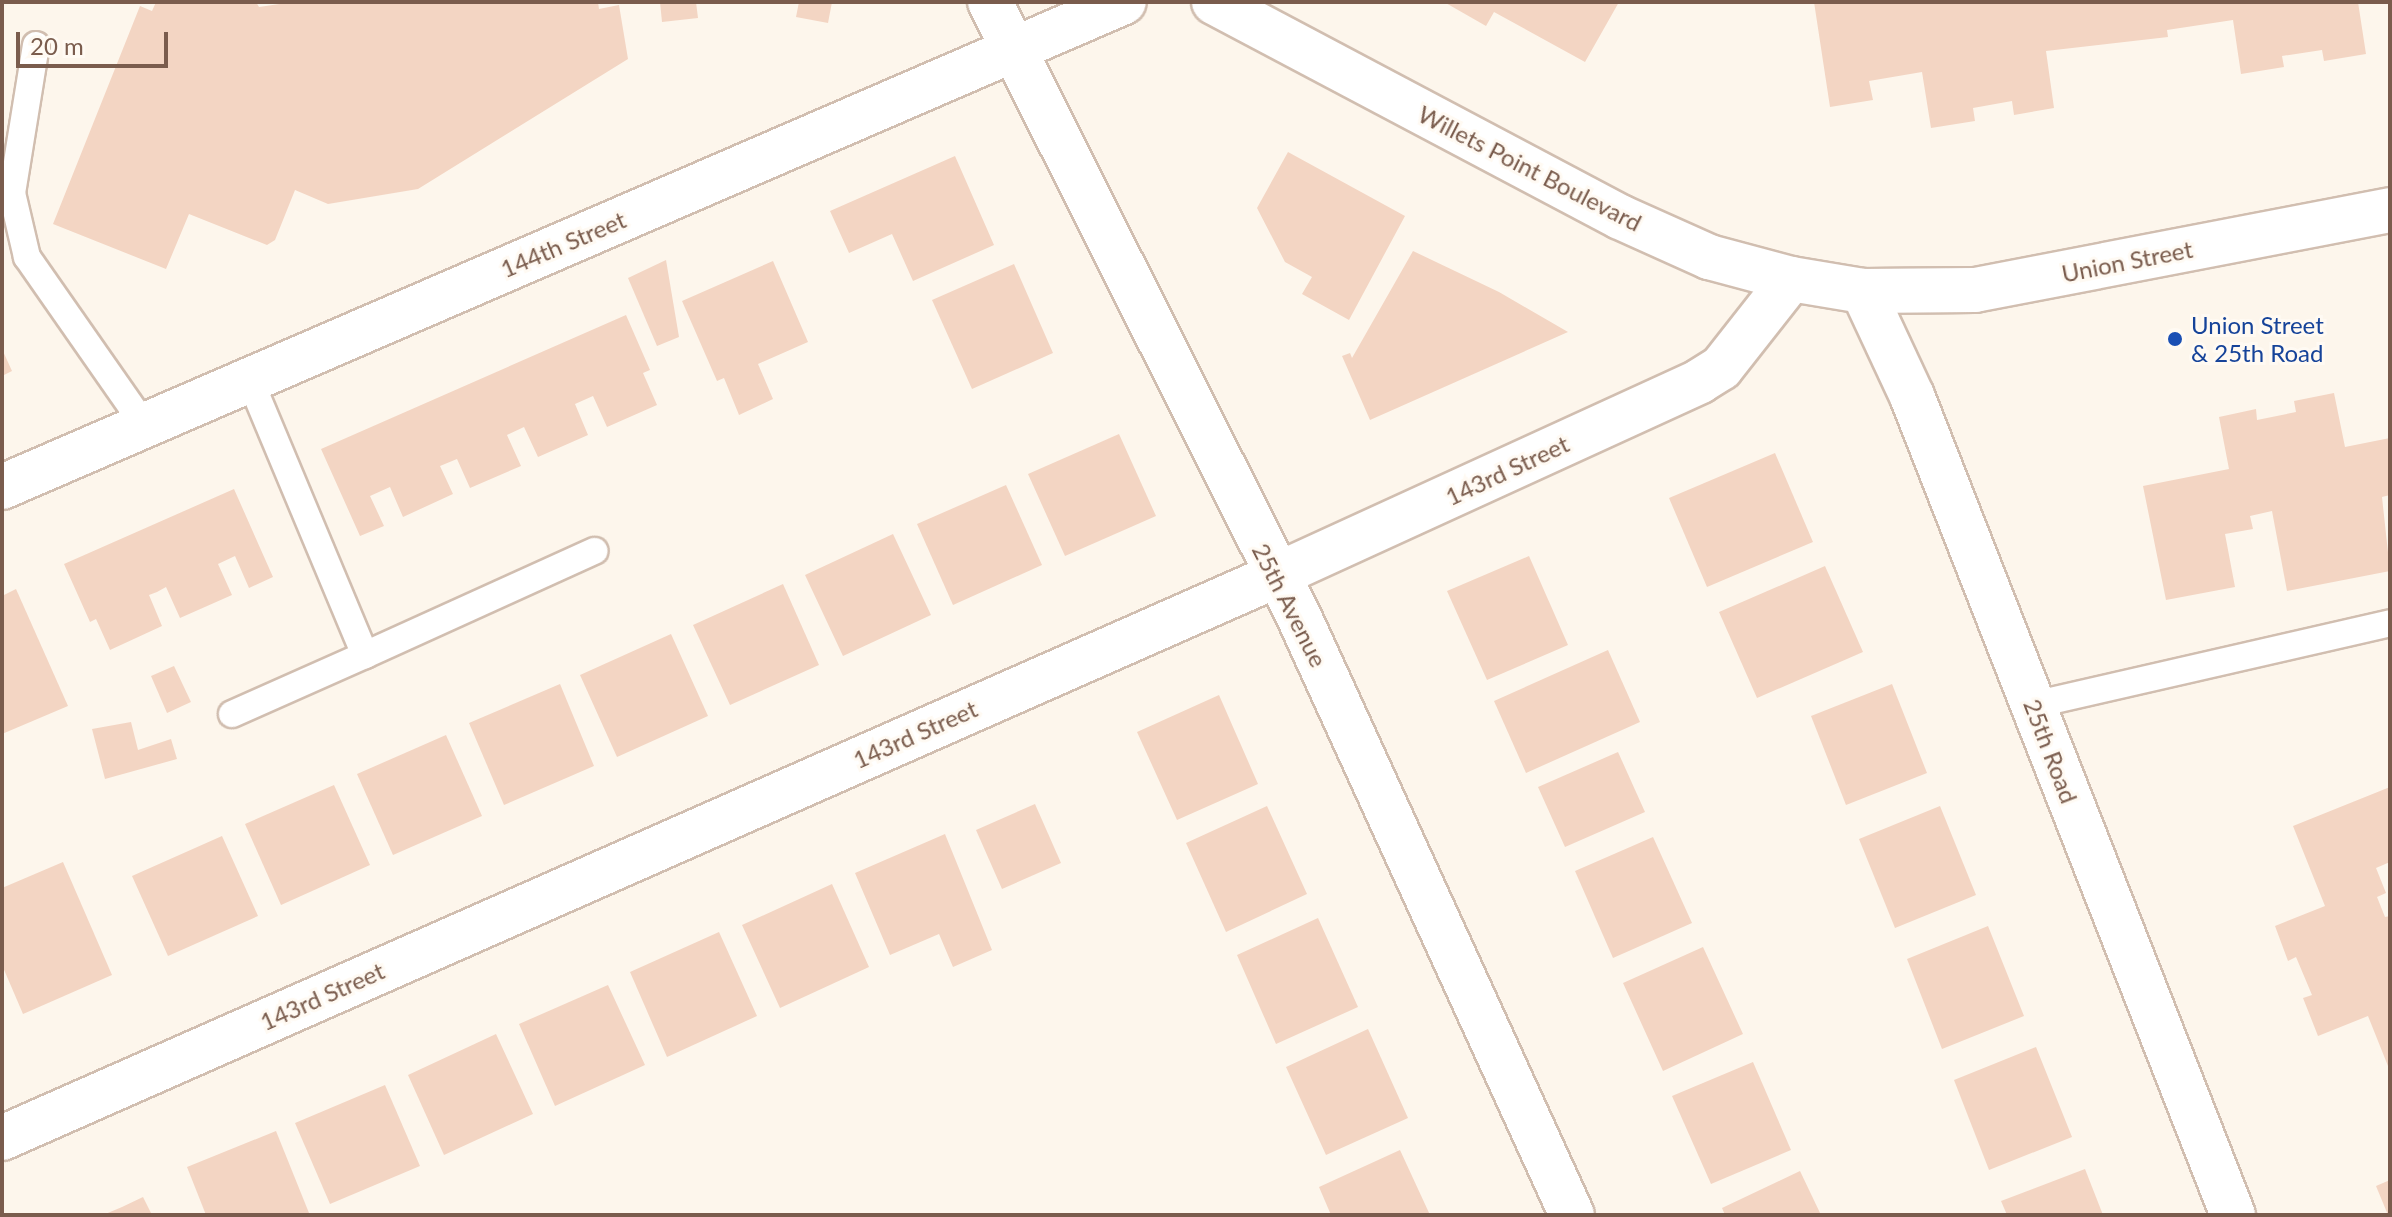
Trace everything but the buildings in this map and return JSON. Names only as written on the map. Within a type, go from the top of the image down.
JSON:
[{"type":"street","name":"25th Avenue","points":[[990,2],[1277,575],[1572,1215]]},
{"type":"street","name":"144th Street","points":[[2,487],[1124,2]]},
{"type":"street","name":"Willets Point Boulevard","points":[[1214,2],[1620,217],[1709,257],[1791,279],[1863,291]]},
{"type":"street","name":"Union Street","points":[[1863,291],[1975,290],[2390,210]]},
{"type":"street","name":"143rd Street","points":[[2,1138],[1277,575],[1700,381],[1721,368],[1791,279]]},
{"type":"street","name":"25th Road","points":[[1863,291],[1912,396],[2233,1215]]},
{"type":"lane","points":[[36,45],[12,193],[27,257],[144,425]]},
{"type":"lane","points":[[250,380],[365,655]]},
{"type":"lane","points":[[232,714],[594,551]]},
{"type":"lane","points":[[2033,705],[2390,623]]},
{"type":"place","name":"Union Street & 25th Road","points":[[2175,339]]}]
